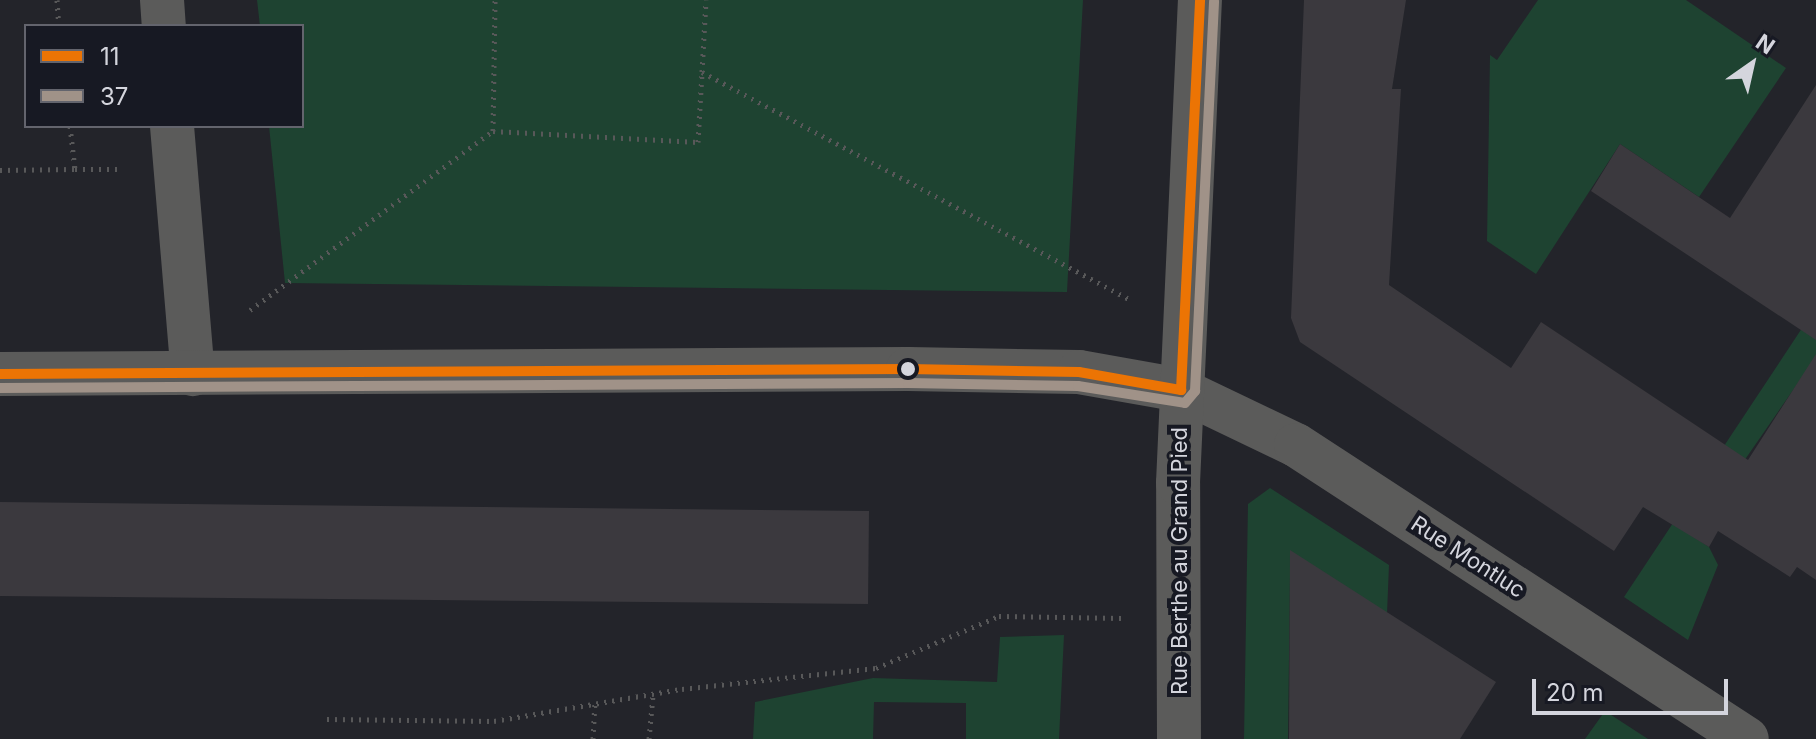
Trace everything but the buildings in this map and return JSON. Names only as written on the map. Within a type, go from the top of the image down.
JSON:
[{"type":"street","points":[[162,0],[164,24]]},
{"type":"street","name":"Rue Berthe au Grand Pied","points":[[1179,739],[1181,390],[1200,0]]},
{"type":"street","points":[[172,128],[193,374]]},
{"type":"street","name":"Rue Montluc","points":[[0,374],[939,370],[1079,372],[1181,390],[1296,445],[1747,739]]},
{"type":"path","points":[[57,0],[59,24]]},
{"type":"path","points":[[493,131],[495,0]]},
{"type":"path","points":[[250,310],[493,131],[698,142],[706,0]]},
{"type":"path","points":[[702,72],[1135,302]]},
{"type":"path","points":[[70,128],[75,169]]},
{"type":"path","points":[[0,170],[134,169]]},
{"type":"path","points":[[327,719],[494,721],[653,695],[876,668],[999,616],[1131,618]]},
{"type":"path","points":[[649,739],[653,695]]},
{"type":"path","points":[[593,739],[595,704]]},
{"type":"green space","points":[[257,0],[1083,0],[1067,292],[285,283],[269,128],[304,128],[304,24],[260,24]]},
{"type":"green space","points":[[1538,0],[1686,0],[1786,68],[1699,197],[1620,144],[1536,274],[1487,241],[1490,55],[1497,60]]},
{"type":"green space","points":[[1816,307],[1816,357],[1692,536],[1709,547],[1718,565],[1688,640],[1624,597]]},
{"type":"green space","points":[[1270,488],[1389,565],[1387,614],[1295,567],[1290,576],[1288,739],[1244,739],[1248,504]]},
{"type":"green space","points":[[1064,635],[1059,739],[966,739],[966,703],[874,702],[873,739],[753,739],[755,702],[873,678],[997,682],[1000,637]]},
{"type":"green space","points":[[1605,711],[1648,739],[1585,739]]},
{"type":"transit line","name":"11","points":[[1181,390],[1200,0]]},
{"type":"transit line","name":"37","points":[[0,388],[908,383],[1078,386],[1185,403],[1195,391],[1214,1]]},
{"type":"transit line","name":"11","points":[[0,374],[908,369],[1079,372],[1181,390]]}]
